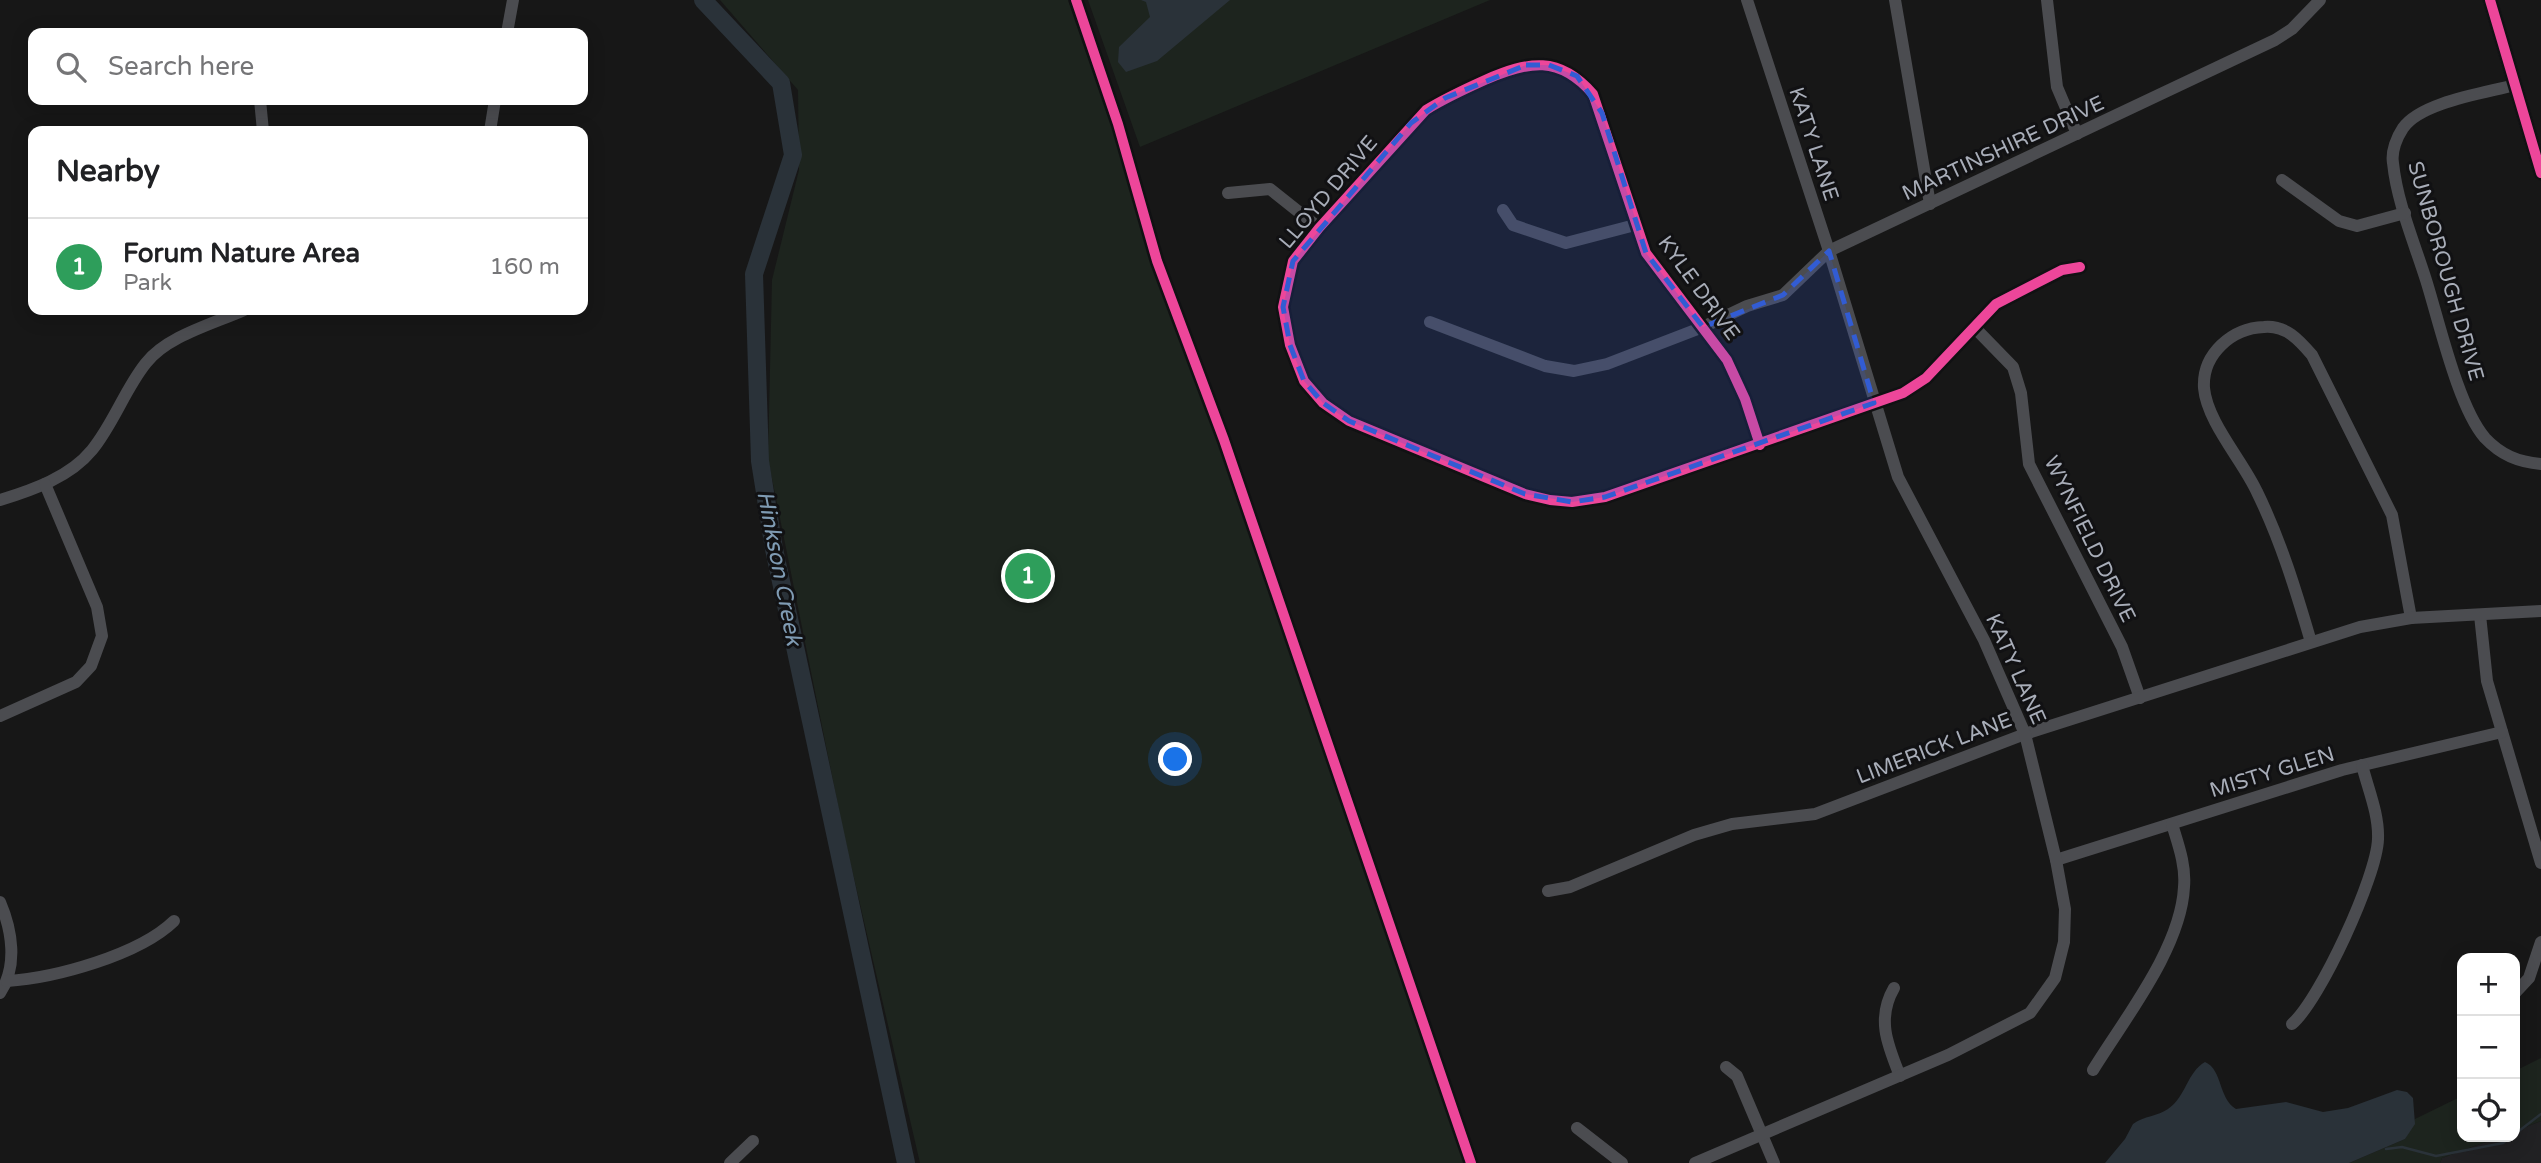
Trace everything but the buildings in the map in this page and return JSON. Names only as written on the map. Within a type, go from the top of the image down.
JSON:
[{"type":"street","points":[[508,28],[513,0]]},
{"type":"street","name":"KATY LANE","points":[[1695,1163],[1900,1076],[2009,1026],[2030,1013],[2044,998],[2060,964],[2064,942],[2065,909],[2056,860],[2025,734],[1989,652],[1898,477],[1829,251],[1747,0]]},
{"type":"street","points":[[1895,0],[1930,204]]},
{"type":"street","points":[[2047,0],[2057,87],[2077,134]]},
{"type":"street","name":"MARTINSHIRE DRIVE","points":[[1430,322],[1545,366],[1574,371],[1607,364],[1703,327],[1746,306],[1783,295],[1829,251],[2275,40],[2292,29],[2320,0]]},
{"type":"street","points":[[2490,0],[2541,173]]},
{"type":"street","name":"LLOYD DRIVE","points":[[1577,76],[1549,65],[1527,65],[1445,98],[1411,123],[1293,261],[1283,307],[1290,345],[1304,381],[1323,403],[1349,421],[1525,494],[1572,502],[1605,497],[1903,393],[1926,378],[1997,304],[2062,270],[2080,267]]},
{"type":"street","name":"KYLE DRIVE","points":[[1577,76],[1593,94],[1602,113],[1646,253],[1703,327],[1736,377],[1760,445]]},
{"type":"street","name":"SUNBOROUGH DRIVE","points":[[2515,85],[2419,112],[2404,127],[2395,144],[2392,161],[2405,213],[2465,404],[2484,436],[2504,455],[2524,463],[2541,464]]},
{"type":"street","points":[[260,105],[263,126]]},
{"type":"street","points":[[491,126],[494,105]]},
{"type":"street","points":[[2282,180],[2339,221],[2357,226],[2405,213]]},
{"type":"street","points":[[1228,193],[1270,189],[1319,228]]},
{"type":"street","points":[[1503,210],[1513,225],[1566,243],[1577,243],[1635,225]]},
{"type":"street","points":[[0,500],[45,484],[78,465],[93,449],[146,362],[166,345],[232,315]]},
{"type":"street","points":[[2311,642],[2284,552],[2256,489],[2208,402],[2204,387],[2214,352],[2228,339],[2245,330],[2266,326],[2283,329],[2297,337],[2312,355],[2392,515],[2411,618]]},
{"type":"street","name":"WYNFIELD DRIVE","points":[[1974,327],[2012,367],[2021,393],[2029,464],[2122,647],[2140,698]]},
{"type":"street","points":[[0,716],[76,682],[91,666],[102,636],[97,607],[45,484]]},
{"type":"street","name":"LIMERICK LANE","points":[[1548,891],[1570,887],[1694,835],[1732,824],[1815,814],[2025,734],[2360,627],[2411,618],[2541,611]]},
{"type":"street","points":[[2480,615],[2483,665],[2541,863]]},
{"type":"street","name":"MISTY GLEN","points":[[2056,860],[2362,765],[2502,732]]},
{"type":"street","points":[[2292,1024],[2315,998],[2376,857],[2376,818],[2362,765]]},
{"type":"street","points":[[2093,1070],[2152,975],[2179,921],[2184,871],[2172,824]]},
{"type":"street","points":[[0,902],[11,940],[4,987],[121,952],[162,932],[174,921]]},
{"type":"street","points":[[2520,988],[2529,978],[2541,942]]},
{"type":"street","points":[[1894,988],[1884,1005],[1885,1030],[1900,1076]]},
{"type":"street","points":[[1726,1066],[1737,1076],[1774,1163]]},
{"type":"street","points":[[1577,1128],[1622,1163]]},
{"type":"street","points":[[730,1163],[753,1141]]},
{"type":"highlighted area","points":[[1526,65],[1549,65],[1577,76],[1602,113],[1646,253],[1703,327],[1783,295],[1829,251],[1874,403],[1605,497],[1572,502],[1525,494],[1349,421],[1323,403],[1304,381],[1290,345],[1283,307],[1293,261],[1411,123],[1445,98]]},
{"type":"shaded area","points":[[720,0],[1068,0],[1469,1163],[920,1163],[844,835],[768,459],[772,280],[799,170],[798,90]]},
{"type":"shaded area","points":[[1088,0],[1490,0],[1140,147]]},
{"type":"shaded area","points":[[1141,0],[1230,0],[1157,61],[1126,72],[1118,62],[1119,47],[1150,17],[1146,2]]},
{"type":"shaded area","points":[[2541,1058],[2541,1121],[2520,1129],[2520,1079],[2520,1068]]},
{"type":"shaded area","points":[[2205,1062],[2215,1071],[2226,1098],[2236,1109],[2286,1102],[2323,1112],[2348,1108],[2397,1090],[2407,1092],[2413,1098],[2415,1124],[2405,1139],[2349,1163],[2105,1163],[2125,1139],[2133,1124],[2174,1104],[2194,1072]]},
{"type":"shaded area","points":[[2457,1098],[2457,1142],[2485,1142],[2442,1158],[2440,1163],[2349,1163],[2405,1139],[2415,1119]]},
{"type":"shaded area","points":[[2541,1121],[2541,1163],[2440,1163],[2442,1158],[2485,1142],[2520,1142],[2520,1129]]},
{"type":"waterway","name":"Hinkson Creek","points":[[703,0],[781,83],[793,155],[754,274],[760,461],[774,549],[906,1163]]},
{"type":"waterway","points":[[2520,1130],[2541,1114]]},
{"type":"waterway","points":[[2386,1149],[2402,1147],[2436,1156],[2504,1142]]},
{"type":"cycle path","points":[[1076,0],[1118,124],[1157,261],[1224,440],[1471,1163]]},
{"type":"cycle path","points":[[2490,0],[2541,173]]},
{"type":"cycle path","points":[[1760,445],[1745,399],[1727,360],[1646,253],[1593,94],[1580,81],[1555,67],[1543,65],[1516,69],[1470,87],[1426,110],[1319,228],[1293,261],[1283,307],[1290,345],[1304,381],[1323,403],[1349,421],[1525,494],[1572,502],[1605,497],[1903,393],[1926,378],[1996,304],[2062,270],[2080,267]]},
{"type":"place","name":"Forum Nature Area","points":[[1028,576]]}]
